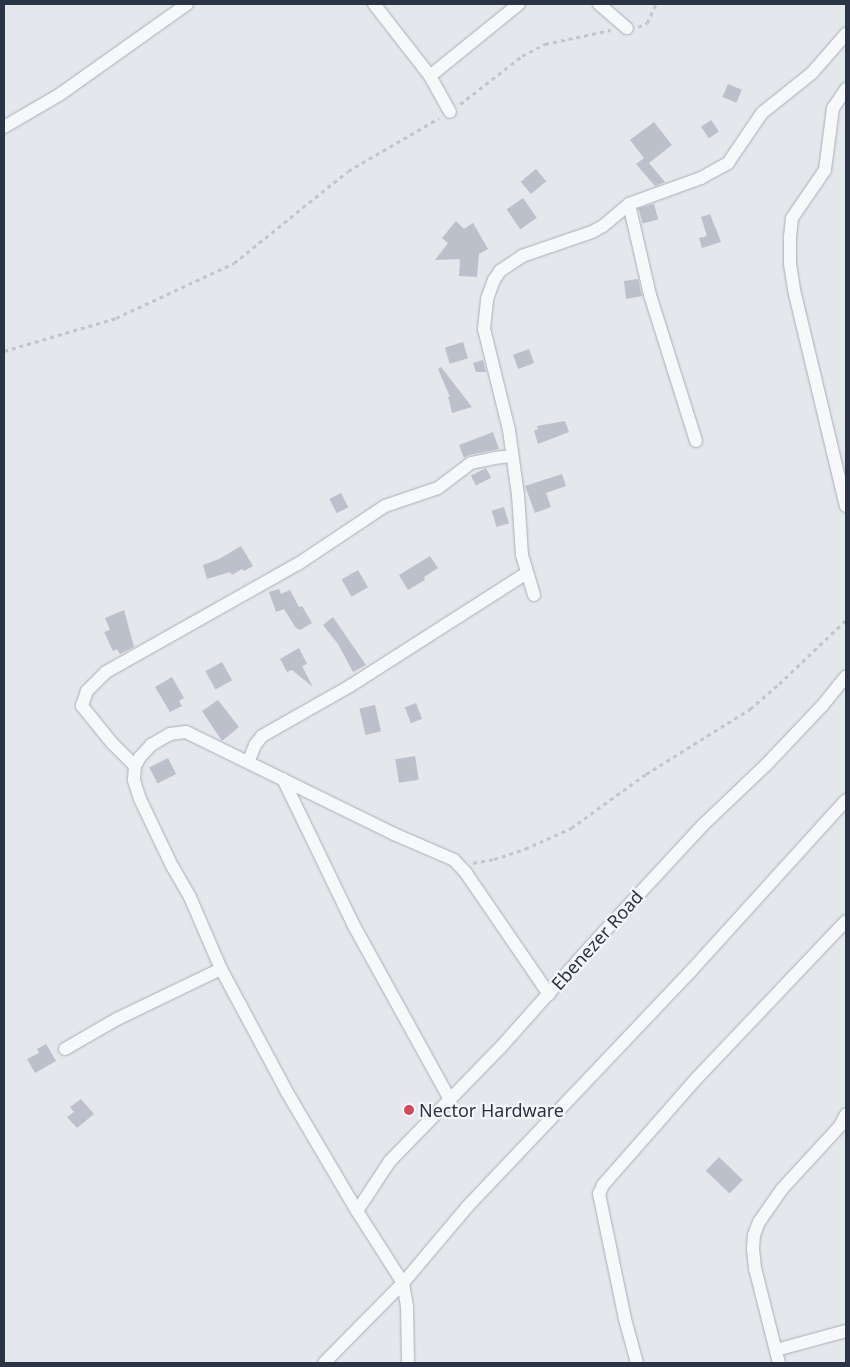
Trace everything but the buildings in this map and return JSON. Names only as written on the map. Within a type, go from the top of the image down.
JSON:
[{"type":"street","points":[[4,127],[59,95],[187,4]]},
{"type":"street","points":[[374,4],[430,76],[450,112]]},
{"type":"street","points":[[430,76],[519,4]]},
{"type":"street","points":[[599,4],[627,28]]},
{"type":"street","points":[[534,596],[522,554],[518,494],[509,430],[484,329],[487,298],[494,280],[500,271],[522,256],[592,232],[603,226],[628,204],[701,178],[728,163],[762,113],[812,73],[846,34]]},
{"type":"street","points":[[846,88],[833,108],[825,170],[792,218],[790,264],[794,290],[846,506]]},
{"type":"street","points":[[628,204],[650,295],[696,442]]},
{"type":"street","points":[[135,766],[112,743],[82,706],[87,691],[106,672],[298,564],[385,506],[438,488],[471,463],[512,456]]},
{"type":"street","points":[[249,760],[255,745],[262,736],[350,686],[527,573]]},
{"type":"street","name":"Ebenezer Road","points":[[357,1211],[390,1161],[549,994],[704,824],[822,706],[846,676]]},
{"type":"street","points":[[408,1363],[407,1306],[403,1283],[357,1211],[287,1092],[221,969],[200,919],[140,799],[134,780],[135,766],[140,757],[151,745],[170,734],[182,731],[249,760],[283,779],[444,855],[460,865],[549,994]]},
{"type":"street","points":[[283,779],[353,924],[450,1100]]},
{"type":"street","points":[[324,1363],[403,1283],[466,1208],[690,972],[846,800]]},
{"type":"street","points":[[637,1363],[625,1319],[599,1194],[603,1185],[697,1078],[846,920]]},
{"type":"street","points":[[65,1049],[117,1019],[221,969]]},
{"type":"street","points":[[780,1363],[755,1268],[754,1235],[759,1222],[782,1189],[843,1128],[846,1114]]},
{"type":"street","points":[[776,1350],[846,1331]]},
{"type":"path","points":[[4,351],[116,318],[234,262],[348,170],[450,112],[522,56],[545,44],[568,37],[647,23],[656,4]]},
{"type":"path","points":[[460,865],[494,859],[525,849],[571,828],[646,774],[750,708],[779,684],[846,620]]},
{"type":"place","name":"Nector Hardware","points":[[409,1110]]}]
